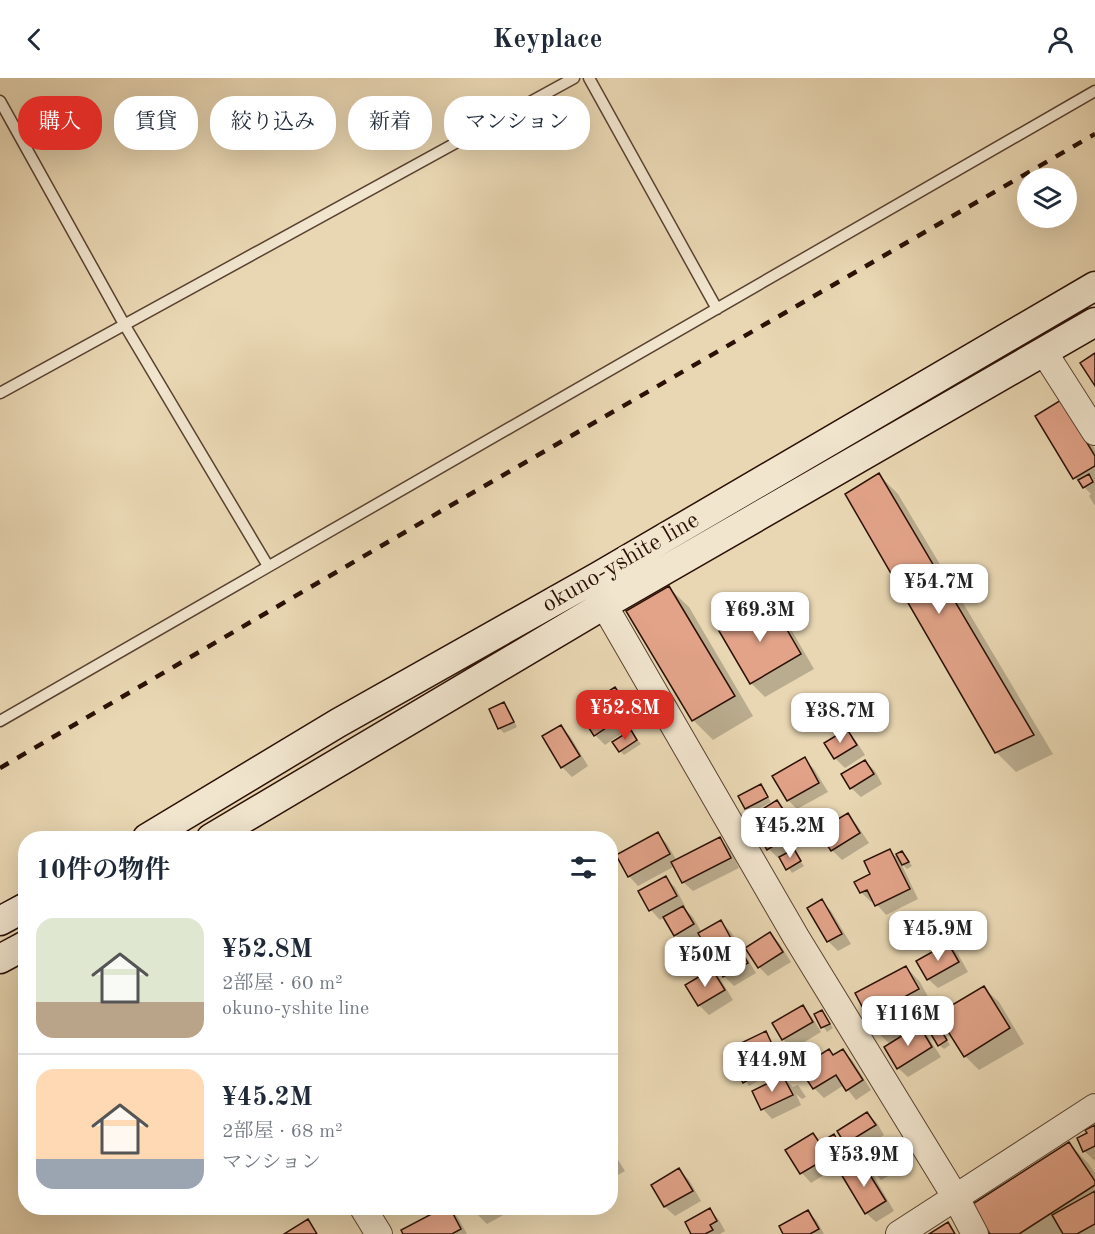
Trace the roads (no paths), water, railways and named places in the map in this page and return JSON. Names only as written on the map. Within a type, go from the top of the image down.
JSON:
[{"type":"main road","name":"okuno-yshite line","points":[[159,831],[338,723],[609,571],[1095,286]]},
{"type":"main road","name":"okuno-yshite line","points":[[223,831],[604,605],[1095,322]]},
{"type":"main road","points":[[0,921],[18,911]]},
{"type":"main road","points":[[0,959],[18,949]]},
{"type":"street","points":[[1044,352],[1095,432]]},
{"type":"street","points":[[604,605],[796,937],[956,1197],[975,1234]]},
{"type":"street","points":[[899,1234],[1095,1107]]},
{"type":"street","points":[[367,1215],[379,1234]]},
{"type":"lane","points":[[0,393],[574,78]]},
{"type":"lane","points":[[589,78],[717,309]]},
{"type":"lane","points":[[0,722],[1095,91]]},
{"type":"lane","points":[[0,101],[124,324],[268,566]]},
{"type":"railway","points":[[0,768],[1095,134]]}]
